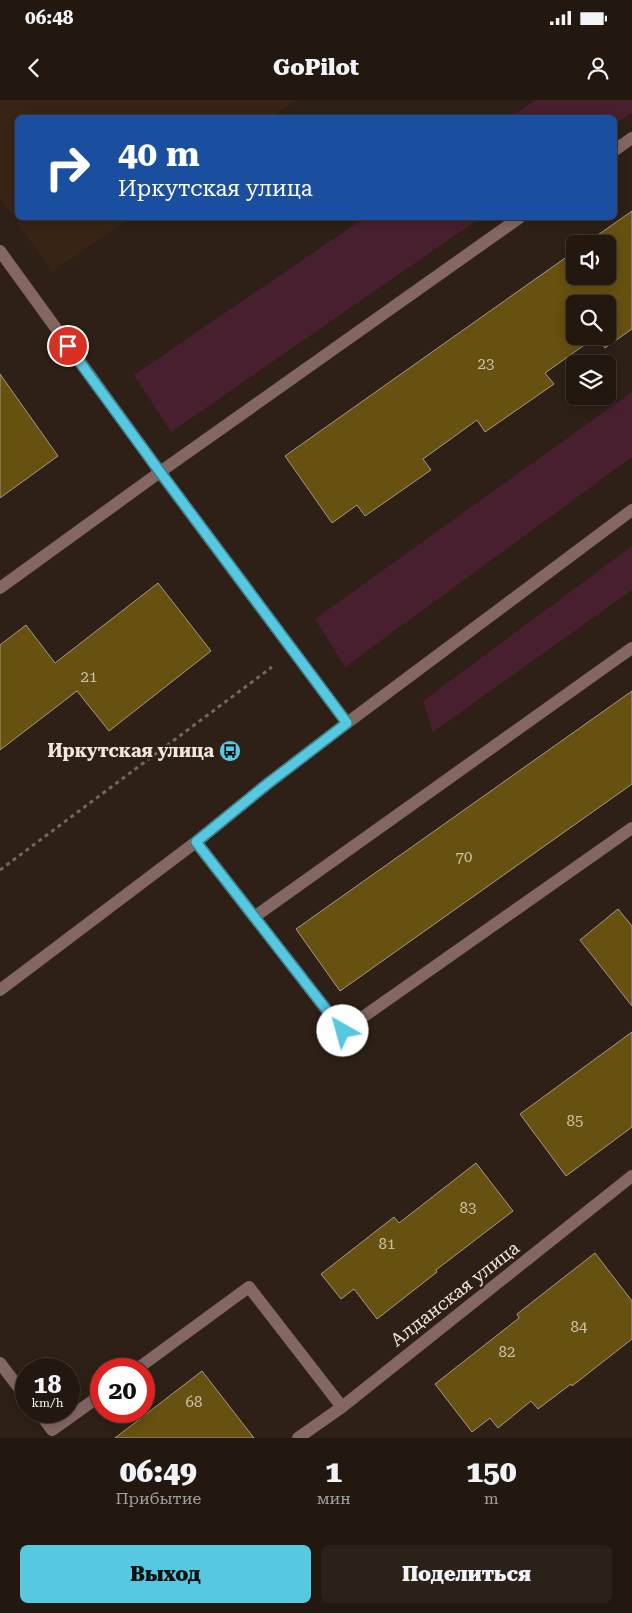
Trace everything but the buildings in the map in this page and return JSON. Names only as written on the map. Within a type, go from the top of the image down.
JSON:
[{"type":"street","points":[[617,149],[632,138]]},
{"type":"street","points":[[0,588],[160,472],[516,220]]},
{"type":"street","points":[[0,251],[160,472],[347,723]]},
{"type":"street","points":[[0,990],[196,842],[347,723],[632,510]]},
{"type":"street","points":[[254,917],[632,648]]},
{"type":"street","points":[[196,842],[343,1031],[632,828]]},
{"type":"street","name":"Алданская улица","points":[[298,1438],[342,1407],[632,1176]]},
{"type":"street","points":[[152,1358],[249,1287],[342,1407]]},
{"type":"street","points":[[0,1363],[15,1383]]},
{"type":"street","points":[[47,1423],[52,1430],[62,1423]]},
{"type":"path","points":[[0,870],[294,651]]},
{"type":"shaded area","points":[[0,100],[297,100],[275,115],[15,115],[15,219],[0,198]]},
{"type":"shaded area","points":[[536,100],[632,100],[632,112],[617,123],[617,115],[513,115]]},
{"type":"shaded area","points":[[15,220],[127,220],[52,272]]},
{"type":"shaded area","points":[[361,220],[477,220],[171,432],[134,375]]},
{"type":"shaded area","points":[[632,392],[632,457],[345,667],[315,619]]},
{"type":"shaded area","points":[[632,546],[632,590],[433,732],[423,701]]},
{"type":"place","name":"Иркутская улица","points":[[230,751]]},
{"type":"route","points":[[68,346],[347,723],[196,842],[343,1031]]}]
